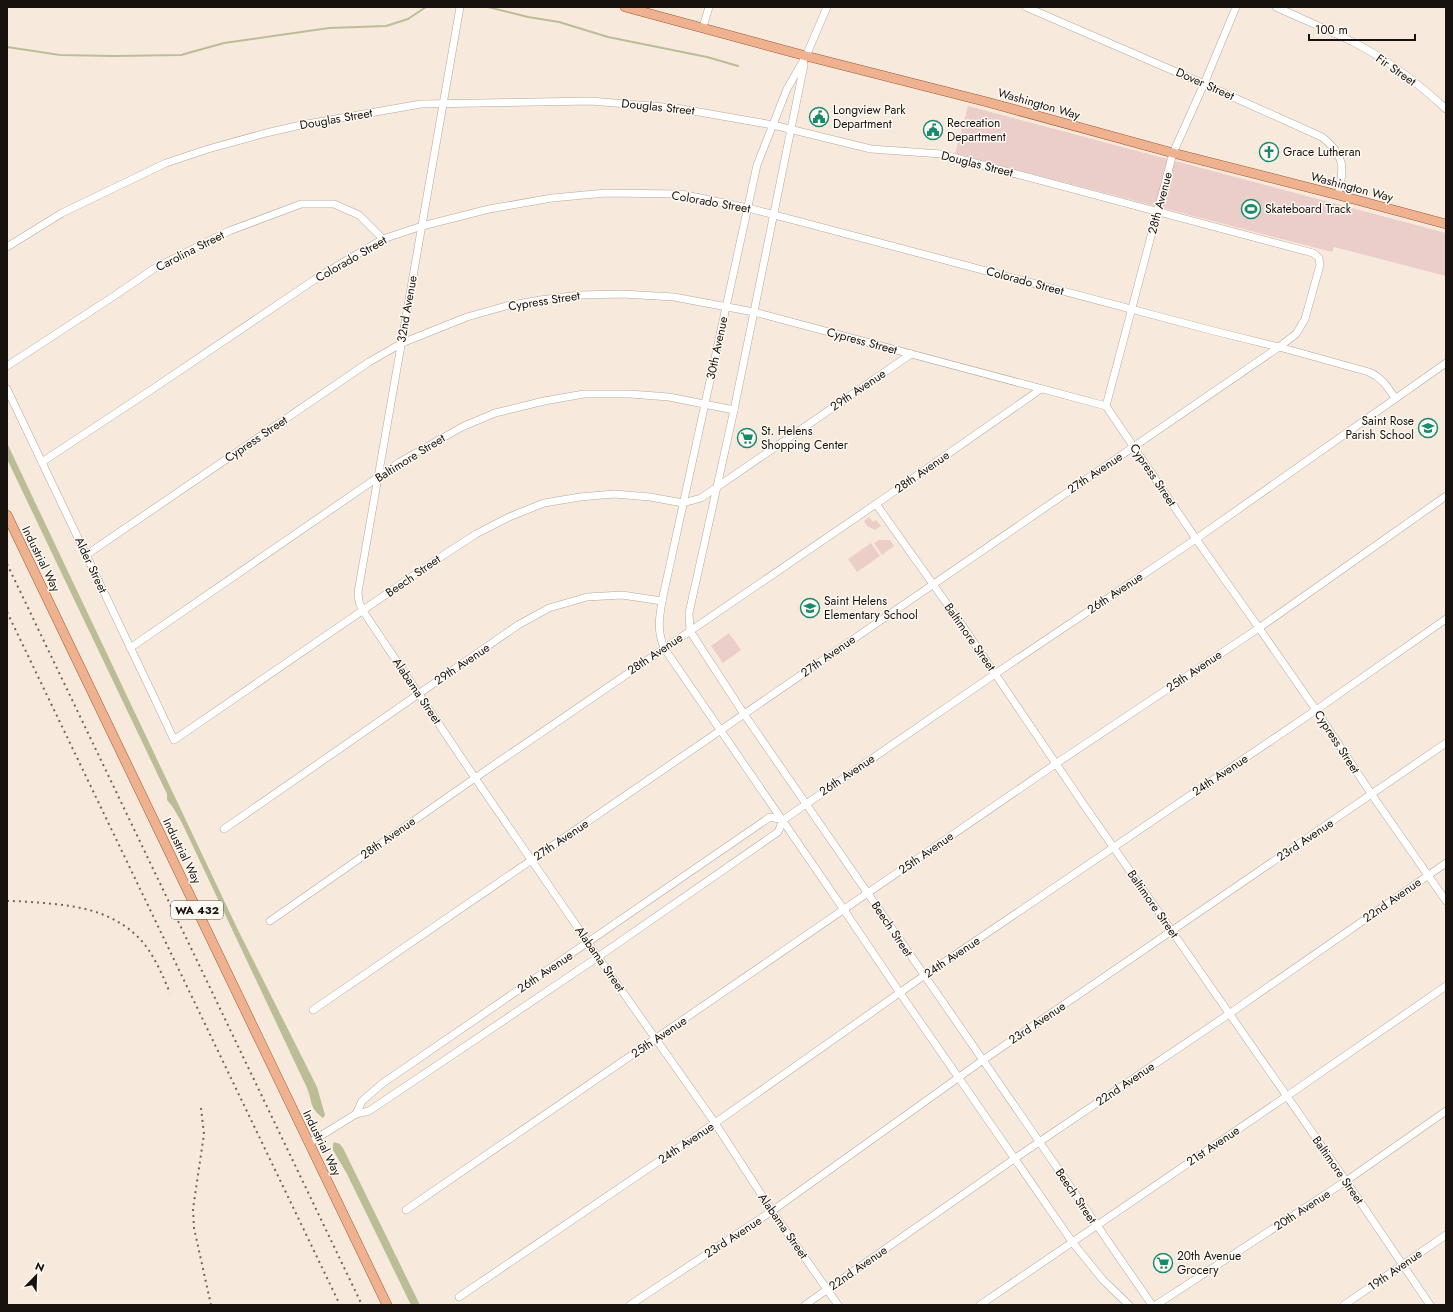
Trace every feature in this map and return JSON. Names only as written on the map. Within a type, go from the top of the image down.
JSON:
[{"type":"main road","name":"Washington Way","points":[[625,7],[1446,224]]},
{"type":"main road","name":"Industrial Way","points":[[7,515],[387,1305]]},
{"type":"street","name":"32nd Avenue","points":[[363,611],[359,602],[358,592],[402,343],[442,103],[460,7]]},
{"type":"street","points":[[703,27],[709,7]]},
{"type":"street","name":"30th Avenue","points":[[664,648],[658,627],[662,601],[725,306],[757,165],[787,89],[806,56],[827,7]]},
{"type":"street","name":"Dover Street","points":[[1026,7],[1310,131],[1331,144],[1339,155],[1344,172],[1338,195]]},
{"type":"street","name":"28th Avenue","points":[[1106,406],[1173,153],[1236,7]]},
{"type":"street","name":"Fir Street","points":[[1276,7],[1355,43],[1387,62],[1425,89],[1446,109]]},
{"type":"street","name":"30th Avenue","points":[[690,631],[689,613],[734,410],[806,56]]},
{"type":"street","name":"Douglas Street","points":[[7,247],[69,210],[166,163],[208,149],[300,125],[421,104],[590,100],[676,108],[773,125],[871,148],[941,154],[1313,253],[1319,258]]},
{"type":"street","name":"Colorado Street","points":[[42,462],[320,276],[383,239],[422,226],[489,209],[552,198],[606,194],[681,194],[748,208],[1369,372],[1378,376],[1386,384],[1395,398]]},
{"type":"street","name":"Carolina Street","points":[[7,366],[155,268],[228,231],[301,204],[334,204],[359,215],[383,239]]},
{"type":"street","name":"27th Avenue","points":[[313,1010],[1296,334],[1305,319],[1320,265],[1319,258]]},
{"type":"street","name":"Cypress Street","points":[[86,555],[369,362],[402,343],[467,317],[540,300],[580,295],[622,294],[667,297],[754,312],[1106,406],[1446,901]]},
{"type":"street","name":"29th Avenue","points":[[683,503],[701,498],[911,354]]},
{"type":"street","name":"26th Avenue","points":[[309,1143],[356,1114],[370,1111],[598,957],[778,832],[782,820],[1196,539],[1446,363]]},
{"type":"street","name":"Alder Street","points":[[7,389],[174,740]]},
{"type":"street","name":"28th Avenue","points":[[270,921],[475,778],[876,504],[1041,389]]},
{"type":"street","name":"Baltimore Street","points":[[130,648],[378,477],[430,444],[462,427],[495,413],[544,401],[584,394],[630,394],[669,397],[734,410]]},
{"type":"street","name":"Beech Street","points":[[174,740],[438,558],[476,534],[509,517],[544,504],[580,497],[614,494],[650,497],[683,503]]},
{"type":"street","name":"25th Avenue","points":[[406,1210],[1057,763],[1259,628],[1446,496]]},
{"type":"street","name":"Baltimore Street","points":[[876,504],[1057,763],[1430,1305]]},
{"type":"street","name":"29th Avenue","points":[[224,829],[518,625],[549,608],[587,597],[622,595],[662,601]]},
{"type":"street","name":"Alabama Street","points":[[363,611],[475,778],[588,943],[715,1123],[772,1211],[838,1305]]},
{"type":"street","name":"24th Avenue","points":[[459,1297],[715,1123],[924,976],[1316,710],[1446,619]]},
{"type":"street","name":"Beech Street","points":[[690,631],[744,714],[1152,1305]]},
{"type":"street","points":[[664,648],[958,1078],[1073,1243],[1104,1280],[1129,1305]]},
{"type":"street","name":"23rd Avenue","points":[[630,1305],[772,1211],[983,1060],[1446,743]]},
{"type":"street","name":"26th Avenue","points":[[356,1114],[362,1101],[383,1083],[770,817],[782,820]]},
{"type":"street","name":"22nd Avenue","points":[[804,1305],[1014,1159],[1229,1014],[1446,863]]},
{"type":"street","name":"21st Avenue","points":[[980,1305],[1073,1243],[1446,986]]},
{"type":"street","name":"20th Avenue","points":[[1156,1305],[1346,1181],[1446,1111]]},
{"type":"street","name":"19th Avenue","points":[[1344,1305],[1446,1235]]},
{"type":"shaded area","points":[[968,106],[1446,233],[1446,276],[1334,247],[1332,252],[955,154]]},
{"type":"shaded area","points":[[7,443],[238,930],[317,1087],[325,1115],[323,1118],[313,1108],[307,1088],[181,821],[167,800],[167,794],[7,459]]},
{"type":"shaded area","points":[[869,517],[873,522],[876,520],[881,526],[875,530],[867,526],[864,521]]},
{"type":"shaded area","points":[[879,540],[890,540],[894,546],[882,555],[874,543]]},
{"type":"shaded area","points":[[871,543],[880,556],[857,572],[848,559]]},
{"type":"shaded area","points":[[729,633],[741,650],[723,663],[711,646]]},
{"type":"shaded area","points":[[334,1142],[340,1144],[343,1148],[420,1305],[411,1305],[347,1174],[333,1150]]},
{"type":"waterway","points":[[7,47],[60,55],[181,55],[224,43],[329,28],[386,26],[408,19],[426,7]]},
{"type":"waterway","points":[[488,7],[528,17],[559,22],[608,37],[707,57],[738,66]]},
{"type":"railway","points":[[7,564],[362,1305]]},
{"type":"railway","points":[[7,612],[340,1305]]},
{"type":"railway","points":[[7,901],[21,901],[82,908],[94,911],[117,921],[138,937],[148,949],[157,964],[170,993]]},
{"type":"railway","points":[[201,1108],[204,1134],[193,1209],[194,1228],[211,1305]]},
{"type":"place","name":"Longview Park Department","points":[[819,117]]},
{"type":"place","name":"Recreation Department","points":[[933,130]]},
{"type":"place","name":"Grace Lutheran","points":[[1269,152]]},
{"type":"place","name":"Skateboard Track","points":[[1251,209]]},
{"type":"place","name":"Saint Rose Parish School","points":[[1428,428]]},
{"type":"place","name":"St. Helens Shopping Center","points":[[747,438]]},
{"type":"place","name":"Saint Helens Elementary School","points":[[810,608]]},
{"type":"place","name":"20th Avenue Grocery","points":[[1163,1263]]}]
